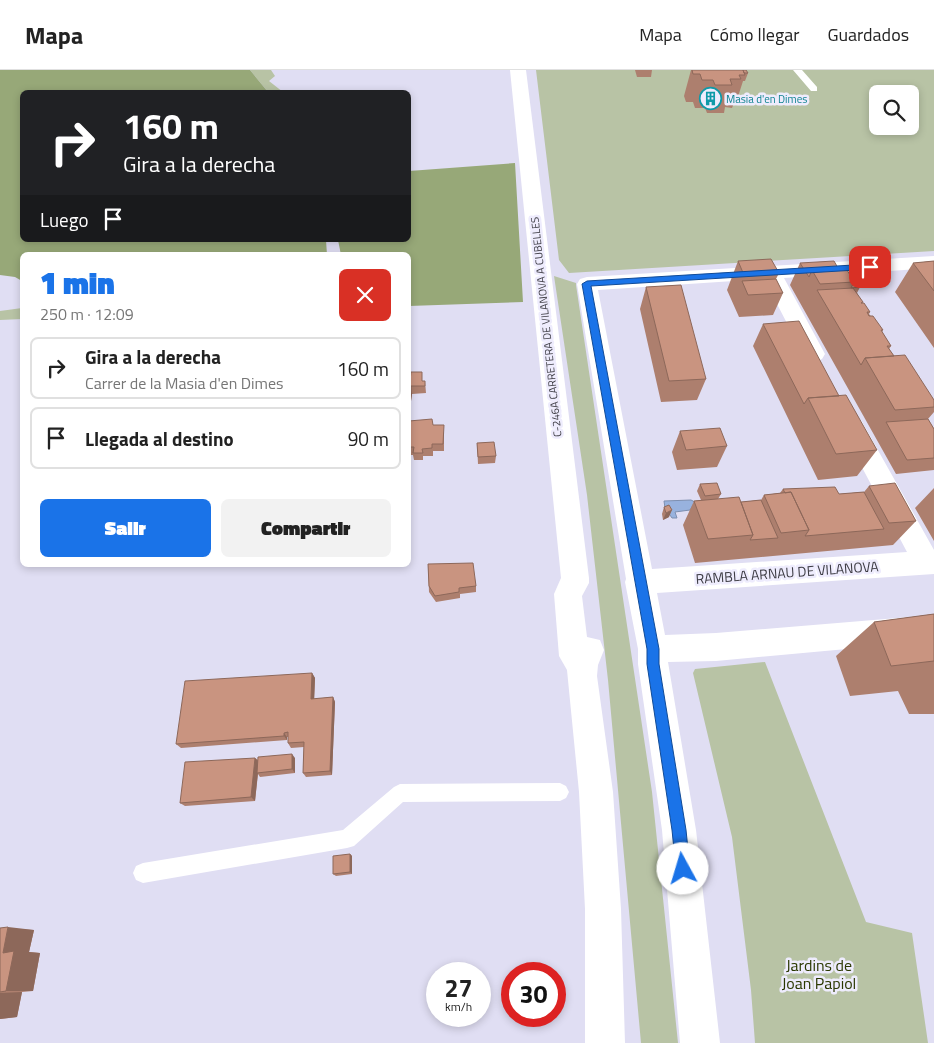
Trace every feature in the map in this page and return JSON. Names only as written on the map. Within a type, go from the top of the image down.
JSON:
[{"type":"street","name":"C-246A CARRETERA DE VILANOVA A CUBELLES","points":[[518,70],[575,583],[568,594],[574,656],[583,665],[582,676],[596,792],[601,868],[606,1043]]},
{"type":"street","points":[[700,1043],[679,830],[653,664],[653,649],[639,582],[587,284],[932,265]]},
{"type":"street","points":[[772,274],[823,371]]},
{"type":"street","points":[[842,406],[930,562]]},
{"type":"street","name":"RAMBLA ARNAU DE VILANOVA","points":[[639,582],[930,562]]},
{"type":"street","points":[[653,649],[711,647],[934,628]]},
{"type":"lane","points":[[798,70],[814,89]]},
{"type":"lane","points":[[143,872],[346,839],[400,793],[560,792]]},
{"type":"green space","points":[[0,70],[250,70],[266,90],[20,90],[20,242],[326,242],[327,252],[20,252],[20,280],[15,277],[0,275]]},
{"type":"green space","points":[[250,70],[271,70],[275,76],[269,81],[280,90],[266,90]]},
{"type":"green space","points":[[536,70],[934,70],[934,251],[569,273],[559,260]]},
{"type":"green space","points":[[515,163],[523,302],[411,306],[411,252],[340,252],[338,242],[411,242],[411,171]]},
{"type":"green space","points":[[554,276],[576,283],[652,792],[678,1043],[641,1043],[608,680],[587,495]]},
{"type":"green space","points":[[20,308],[20,319],[0,320],[0,311]]},
{"type":"green space","name":"Jardins de Joan Papiol","points":[[765,662],[866,922],[912,933],[928,1043],[755,1043],[751,990],[732,837],[693,673],[695,669]]},
{"type":"water","points":[[691,500],[695,502],[690,510],[675,512],[677,518],[672,518],[665,508],[664,501]]},
{"type":"building","points":[[692,70],[743,70],[745,75],[739,75],[741,79],[730,79],[732,85],[715,85],[713,80],[702,80],[700,74],[693,74]]},
{"type":"building","points":[[771,259],[779,273],[744,275],[738,261]]},
{"type":"building","points":[[834,261],[838,268],[812,270],[809,277],[800,263]]},
{"type":"building","points":[[934,261],[934,291],[913,263]]},
{"type":"building","points":[[846,268],[854,282],[820,284],[812,270]]},
{"type":"building","points":[[776,279],[783,293],[748,295],[742,281]]},
{"type":"building","points":[[854,282],[857,282],[860,287],[851,288]]},
{"type":"building","points":[[681,285],[706,379],[669,381],[646,287]]},
{"type":"building","points":[[853,288],[863,302],[861,303],[864,303],[870,312],[867,312],[869,316],[873,316],[883,330],[881,330],[891,346],[887,346],[894,356],[865,358],[861,365],[817,290]]},
{"type":"building","points":[[799,321],[839,396],[808,398],[804,404],[763,324]]},
{"type":"building","points":[[905,355],[934,400],[934,407],[895,410],[865,358]]},
{"type":"building","points":[[411,372],[422,372],[422,381],[425,381],[425,386],[411,386]]},
{"type":"building","points":[[846,395],[877,450],[836,454],[808,398]]},
{"type":"building","points":[[432,419],[433,425],[444,425],[443,444],[432,444],[432,448],[422,449],[423,453],[413,453],[414,447],[411,447],[411,421]]},
{"type":"building","points":[[928,419],[934,429],[934,458],[907,460],[886,422]]},
{"type":"building","points":[[720,428],[727,446],[686,450],[680,431]]},
{"type":"building","points":[[494,442],[496,456],[478,457],[477,443]]},
{"type":"building","points":[[717,483],[721,494],[705,496],[700,484]]},
{"type":"building","points":[[895,483],[916,521],[889,523],[869,486]]},
{"type":"building","points":[[835,487],[839,494],[864,492],[884,529],[805,536],[809,530],[791,492],[785,493],[783,489]]},
{"type":"building","points":[[791,492],[809,530],[781,533],[764,495]]},
{"type":"building","points":[[739,497],[753,535],[708,539],[694,501]]},
{"type":"building","points":[[761,500],[778,538],[750,540],[753,535],[741,502]]},
{"type":"building","points":[[669,505],[672,510],[666,513],[664,507]]},
{"type":"building","points":[[473,563],[476,586],[459,588],[459,592],[435,596],[429,586],[428,564]]},
{"type":"building","points":[[934,614],[934,661],[891,666],[874,622]]},
{"type":"building","points":[[312,673],[311,699],[333,697],[330,771],[303,773],[304,742],[288,743],[288,732],[284,733],[284,736],[176,744],[185,681]]},
{"type":"building","points":[[292,754],[292,769],[257,773],[258,757]]},
{"type":"building","points":[[255,758],[251,797],[180,803],[185,762]]},
{"type":"building","points":[[350,854],[350,872],[333,874],[333,856]]},
{"type":"building","points":[[8,927],[3,953],[14,951],[6,991],[0,992],[0,928]]},
{"type":"place","name":"Masia d'en Dimes","points":[[710,99]]},
{"type":"route","points":[[683,869],[679,830],[653,664],[653,649],[639,582],[587,284],[870,267]]}]
